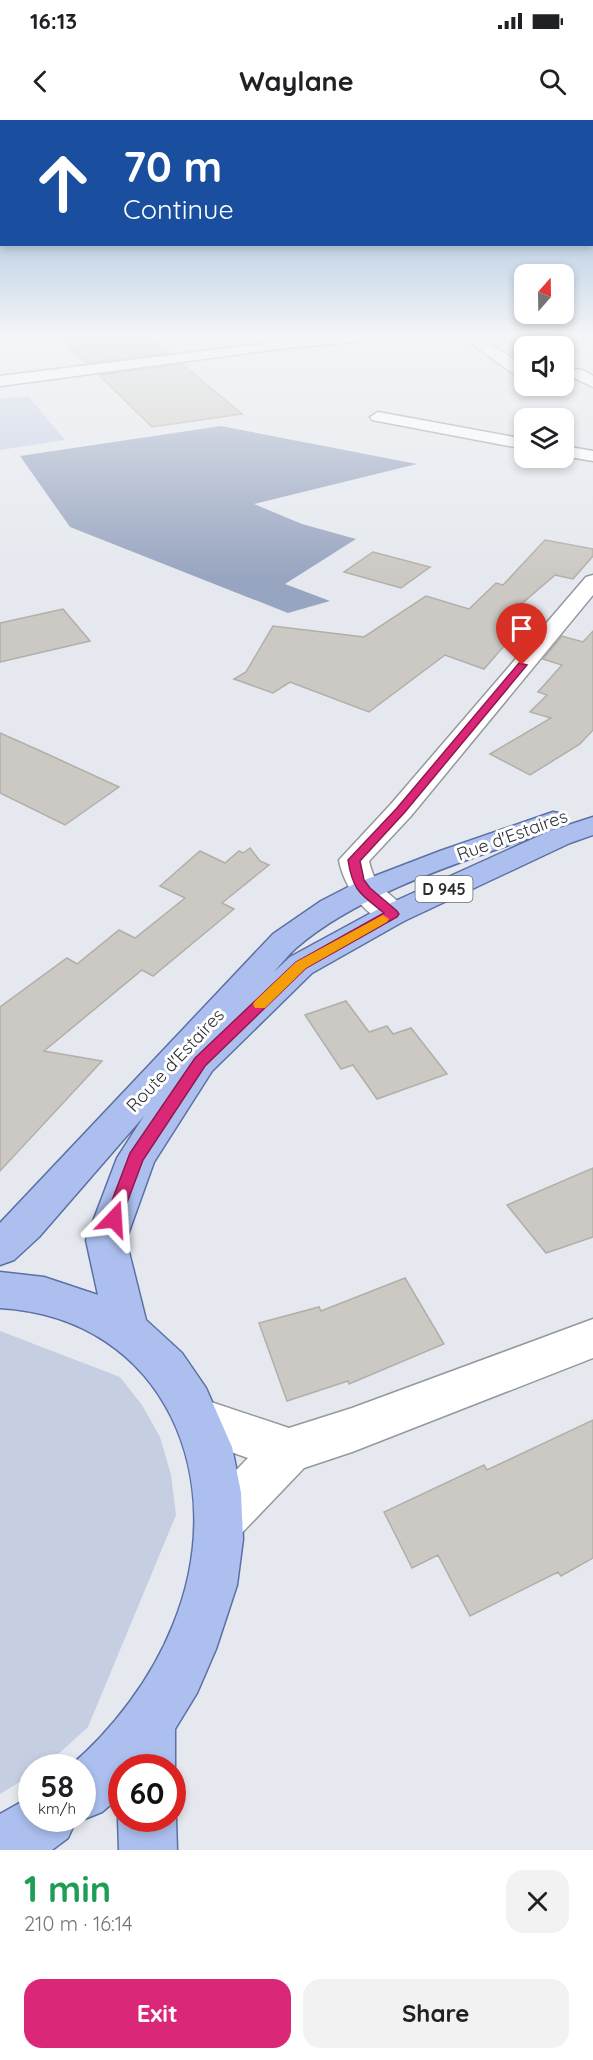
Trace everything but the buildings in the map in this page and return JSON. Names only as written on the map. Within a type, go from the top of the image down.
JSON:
[{"type":"main road","name":"Rue d'Estaires","points":[[365,891],[461,853],[593,806]]},
{"type":"main road","name":"D 945","points":[[393,914],[560,837],[593,825]]},
{"type":"main road","name":"Route d'Estaires","points":[[0,1248],[25,1225],[63,1180],[284,941],[332,908],[365,891]]},
{"type":"main road","name":"Route d'Estaires","points":[[128,1331],[106,1240],[136,1158],[200,1062],[301,965],[393,914]]},
{"type":"main road","points":[[0,1290],[47,1296],[89,1310],[128,1331],[156,1355],[180,1385],[199,1420],[213,1462],[220,1521],[212,1587],[188,1657],[147,1746],[96,1782]]},
{"type":"main road","points":[[0,1844],[26,1832]]},
{"type":"main road","points":[[147,1832],[148,1850]]},
{"type":"street","points":[[378,417],[514,442]]},
{"type":"street","points":[[574,453],[593,456]]},
{"type":"street","points":[[393,914],[365,891],[358,881],[354,860],[401,810],[593,581]]},
{"type":"street","points":[[220,1521],[296,1448],[352,1430],[593,1338]]},
{"type":"street","points":[[199,1420],[296,1448]]},
{"type":"shaded area","points":[[0,417],[45,417],[65,440],[0,450]]},
{"type":"shaded area","points":[[221,426],[417,464],[254,504],[302,524],[356,539],[285,584],[330,601],[288,613],[70,527],[20,456]]},
{"type":"shaded area","points":[[0,1331],[120,1377],[142,1405],[160,1437],[171,1475],[176,1515],[88,1727],[58,1754],[18,1754],[18,1783],[0,1794]]},
{"type":"slow traffic","points":[[260,1004],[301,965],[383,919]]},
{"type":"route","points":[[114,1219],[136,1158],[200,1062],[301,965],[393,914],[365,891],[358,881],[354,860],[401,810],[522,665]]}]
